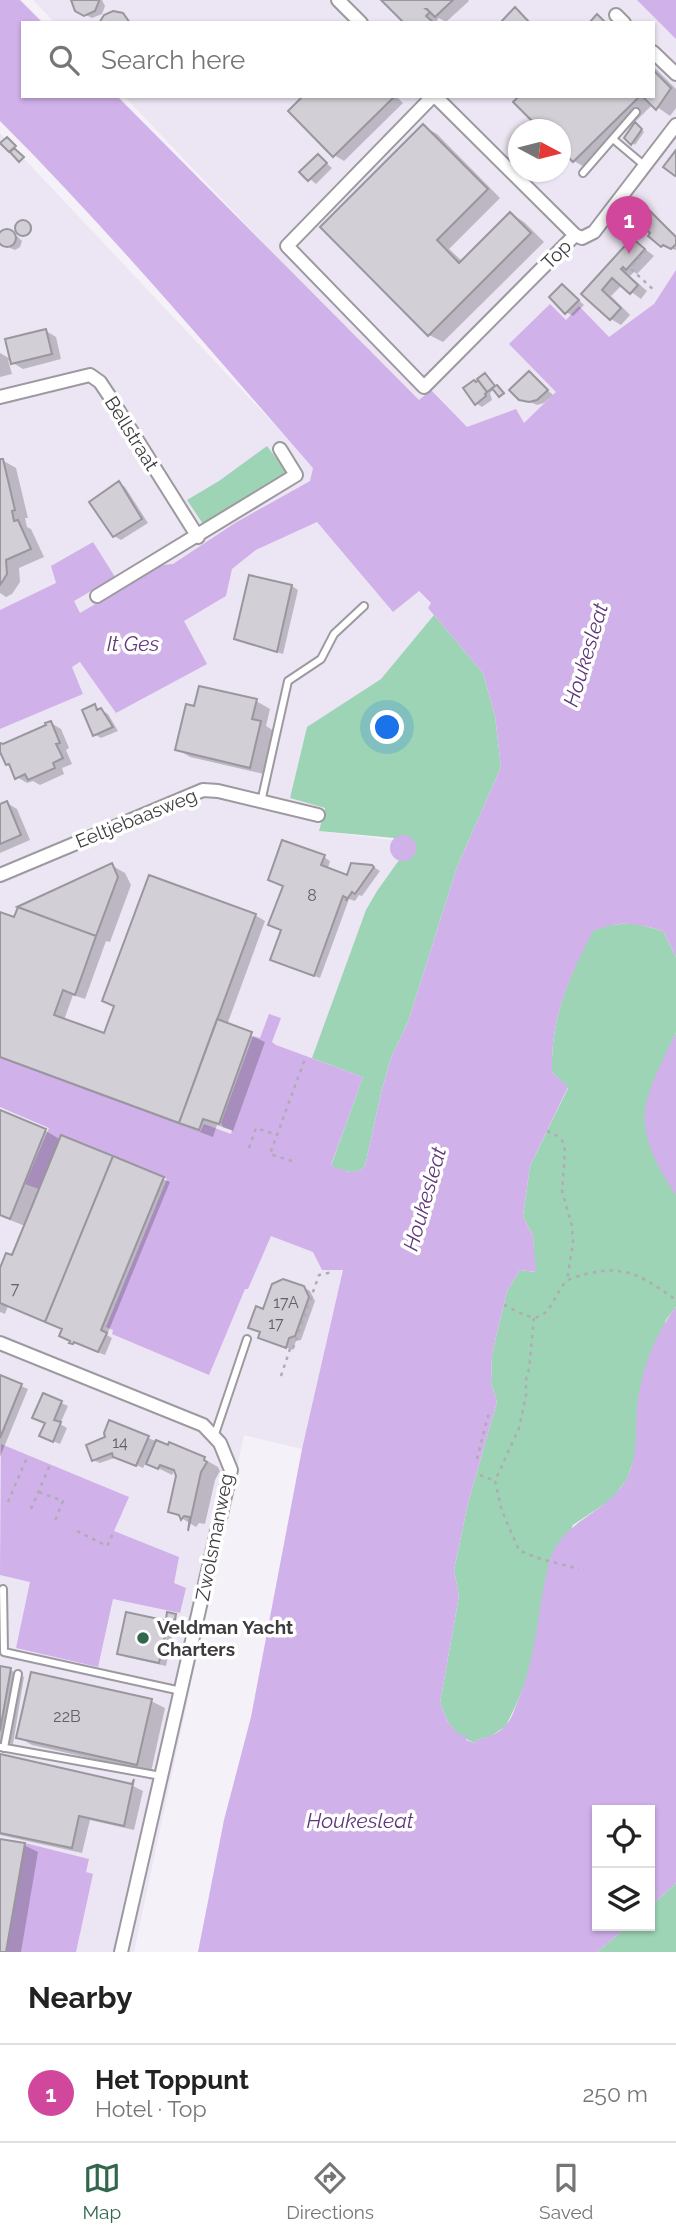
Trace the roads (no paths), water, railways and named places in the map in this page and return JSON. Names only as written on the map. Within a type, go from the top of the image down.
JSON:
[{"type":"street","points":[[338,0],[359,21]]},
{"type":"street","points":[[655,54],[676,74]]},
{"type":"street","name":"Top","points":[[432,98],[287,246],[424,387],[575,235],[589,236],[605,220],[674,131]]},
{"type":"street","points":[[436,98],[575,235]]},
{"type":"street","name":"Bellstraat","points":[[0,397],[90,375],[100,382],[198,537]]},
{"type":"street","points":[[97,596],[296,475],[280,449]]},
{"type":"street","name":"Eeltjebaasweg","points":[[0,875],[203,790],[218,791],[318,816]]},
{"type":"street","name":"Zwolsmanweg","points":[[0,1343],[203,1425],[220,1443],[231,1470],[121,1952]]},
{"type":"lane","points":[[583,173],[636,112]]},
{"type":"lane","points":[[613,139],[645,166]]},
{"type":"lane","points":[[261,802],[288,681],[321,659],[334,634],[365,606]]},
{"type":"lane","points":[[214,1437],[247,1339]]},
{"type":"lane","points":[[3,1589],[4,1652],[181,1690]]},
{"type":"lane","points":[[18,1674],[2,1747],[161,1776]]},
{"type":"water","name":"Houkesleat","points":[[0,0],[20,0],[41,21],[21,21],[21,98],[119,98],[419,400],[431,390],[467,427],[516,409],[524,423],[556,392],[509,344],[550,304],[566,320],[579,306],[609,337],[654,304],[676,270],[676,957],[663,931],[628,924],[612,925],[593,931],[563,999],[554,1033],[552,1072],[568,1087],[530,1166],[523,1216],[533,1236],[536,1272],[520,1270],[507,1291],[492,1354],[491,1383],[497,1402],[468,1503],[454,1570],[459,1596],[440,1703],[448,1722],[459,1735],[466,1735],[466,1740],[475,1743],[499,1731],[509,1721],[529,1669],[545,1581],[555,1548],[574,1527],[619,1490],[627,1478],[634,1459],[637,1410],[643,1376],[656,1339],[676,1307],[676,1883],[655,1902],[655,1805],[592,1805],[592,1931],[622,1931],[597,1952],[198,1952],[224,1820],[251,1717],[302,1449],[343,1270],[322,1270],[313,1252],[271,1236],[248,1289],[245,1289],[209,1375],[112,1334],[113,1330],[106,1327],[167,1179],[62,1135],[39,1189],[25,1184],[49,1128],[0,1107],[0,1057],[200,1132],[204,1124],[231,1134],[232,1130],[223,1127],[221,1123],[253,1036],[260,1038],[269,1014],[281,1018],[272,1042],[276,1045],[363,1077],[331,1165],[348,1172],[361,1169],[365,1166],[391,1058],[408,1022],[457,867],[501,767],[495,716],[483,673],[428,608],[431,603],[419,591],[393,612],[317,522],[256,550],[232,569],[226,596],[184,621],[207,664],[116,713],[80,662],[72,667],[83,694],[0,729],[0,610],[56,583],[51,566],[93,542],[115,577],[74,601],[80,613],[162,565],[173,564],[235,523],[310,481],[313,468],[198,335],[0,121]]},
{"type":"water","points":[[637,0],[676,0],[676,39]]},
{"type":"water","points":[[403,835],[412,839],[416,848],[412,857],[403,861],[394,857],[390,848],[394,839]]},
{"type":"water","points":[[676,1033],[676,1195],[652,1152],[645,1128],[645,1116],[652,1085]]},
{"type":"water","points":[[1,1444],[129,1497],[114,1531],[179,1557],[174,1583],[186,1588],[180,1613],[113,1599],[98,1667],[16,1648],[30,1582],[0,1575]]},
{"type":"water","points":[[25,1843],[89,1859],[86,1872],[93,1874],[76,1952],[6,1952]]},
{"type":"place","name":"Het Toppunt","points":[[629,254]]},
{"type":"place","name":"Veldman Yacht Charters","points":[[143,1638]]},
{"type":"water label","name":"It Ges","points":[[133,644]]}]
